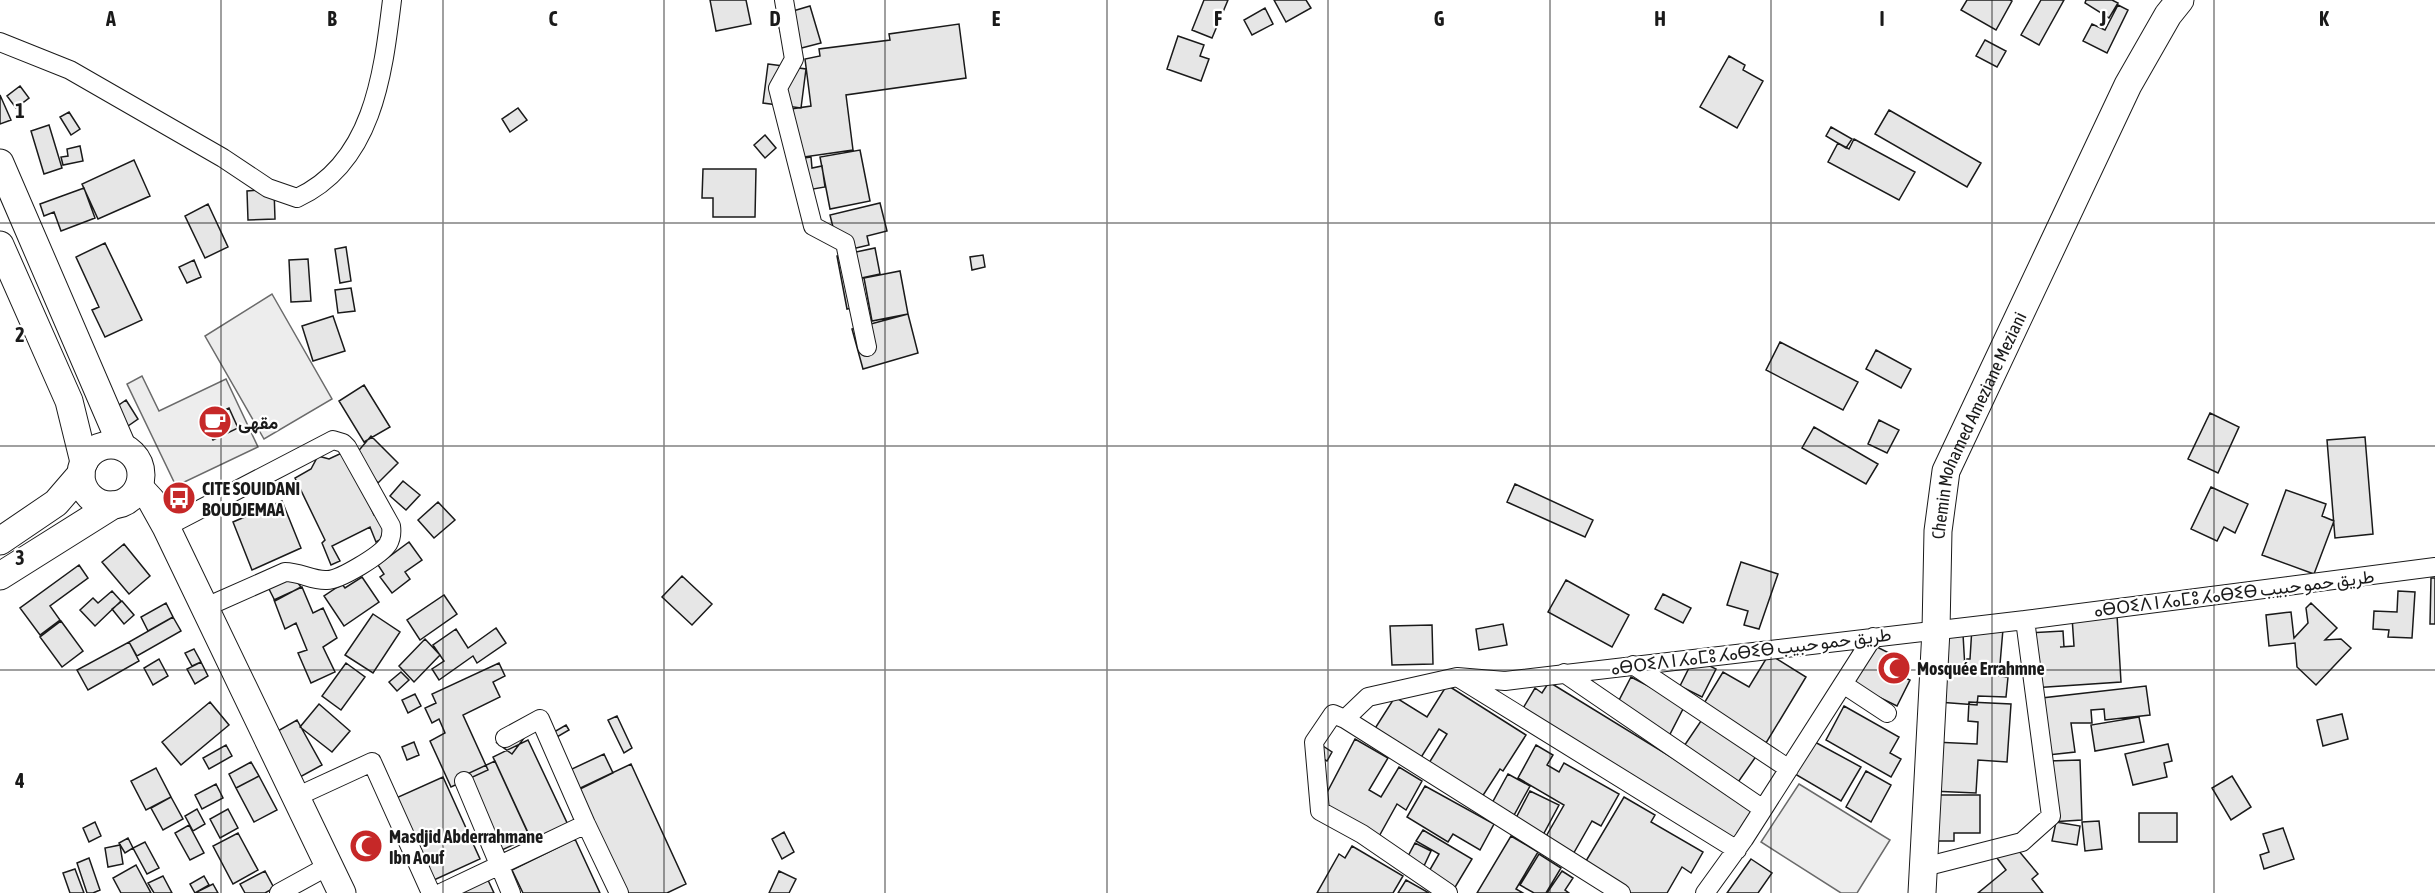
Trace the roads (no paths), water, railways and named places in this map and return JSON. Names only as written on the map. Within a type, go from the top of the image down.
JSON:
[{"type":"main road","name":"Chemin Mohamed Ameziane Meziani","points":[[1923,880],[1936,630],[1938,531],[1946,471],[2128,85],[2168,15],[2180,0]]},
{"type":"main road","points":[[0,163],[122,446]]},
{"type":"main road","points":[[0,245],[69,401],[82,468],[83,487],[90,497],[101,503],[113,505]]},
{"type":"main road","points":[[0,541],[56,503],[96,449],[104,445],[122,446],[130,451],[141,468],[139,487],[128,500],[113,505],[0,576]]},
{"type":"main road","points":[[139,487],[151,500],[166,526],[342,893]]},
{"type":"street","points":[[0,42],[70,70],[223,158],[268,188],[297,198],[312,191],[343,165],[368,116],[381,79],[392,0]]},
{"type":"street","points":[[784,0],[794,59],[778,88],[813,226],[845,243],[867,347]]},
{"type":"street","points":[[166,526],[333,440],[344,443],[347,447],[391,526],[391,537],[384,548],[340,577],[326,580],[285,572],[206,607]]},
{"type":"street","name":"ⴰⴱⵔⵉⴷ ⵏ ⵃⴰⵎⵓ ⵃⴰⴱⵉⴱ طريق حمو حبيب","points":[[1448,893],[1362,834],[1320,812],[1314,742],[1333,714],[1345,719],[1368,697],[1457,677],[1505,681],[2025,620],[2435,567]]},
{"type":"street","points":[[1923,880],[2022,842],[2051,816],[2025,620]]},
{"type":"street","points":[[1705,893],[1737,850],[1873,637]]},
{"type":"street","points":[[1633,665],[1789,769]]},
{"type":"street","points":[[1564,674],[1763,809]]},
{"type":"street","points":[[1457,677],[1737,850]]},
{"type":"street","points":[[1843,684],[1887,713]]},
{"type":"street","points":[[505,738],[540,719],[586,824],[620,893]]},
{"type":"street","points":[[1345,719],[1621,893]]},
{"type":"street","points":[[296,797],[372,762],[431,893]]},
{"type":"street","points":[[464,781],[511,893]]},
{"type":"street","points":[[441,893],[586,824]]},
{"type":"street","points":[[279,893],[330,865]]},
{"type":"place","name":"مقهى","points":[[215,422]]},
{"type":"place","name":"CITE SOUIDANI BOUDJEMAA","points":[[179,498]]},
{"type":"place","name":"Mosquée Errahmne","points":[[1894,668]]},
{"type":"place","name":"Masdjid Abderrahmane Ibn Aouf","points":[[366,846]]}]
